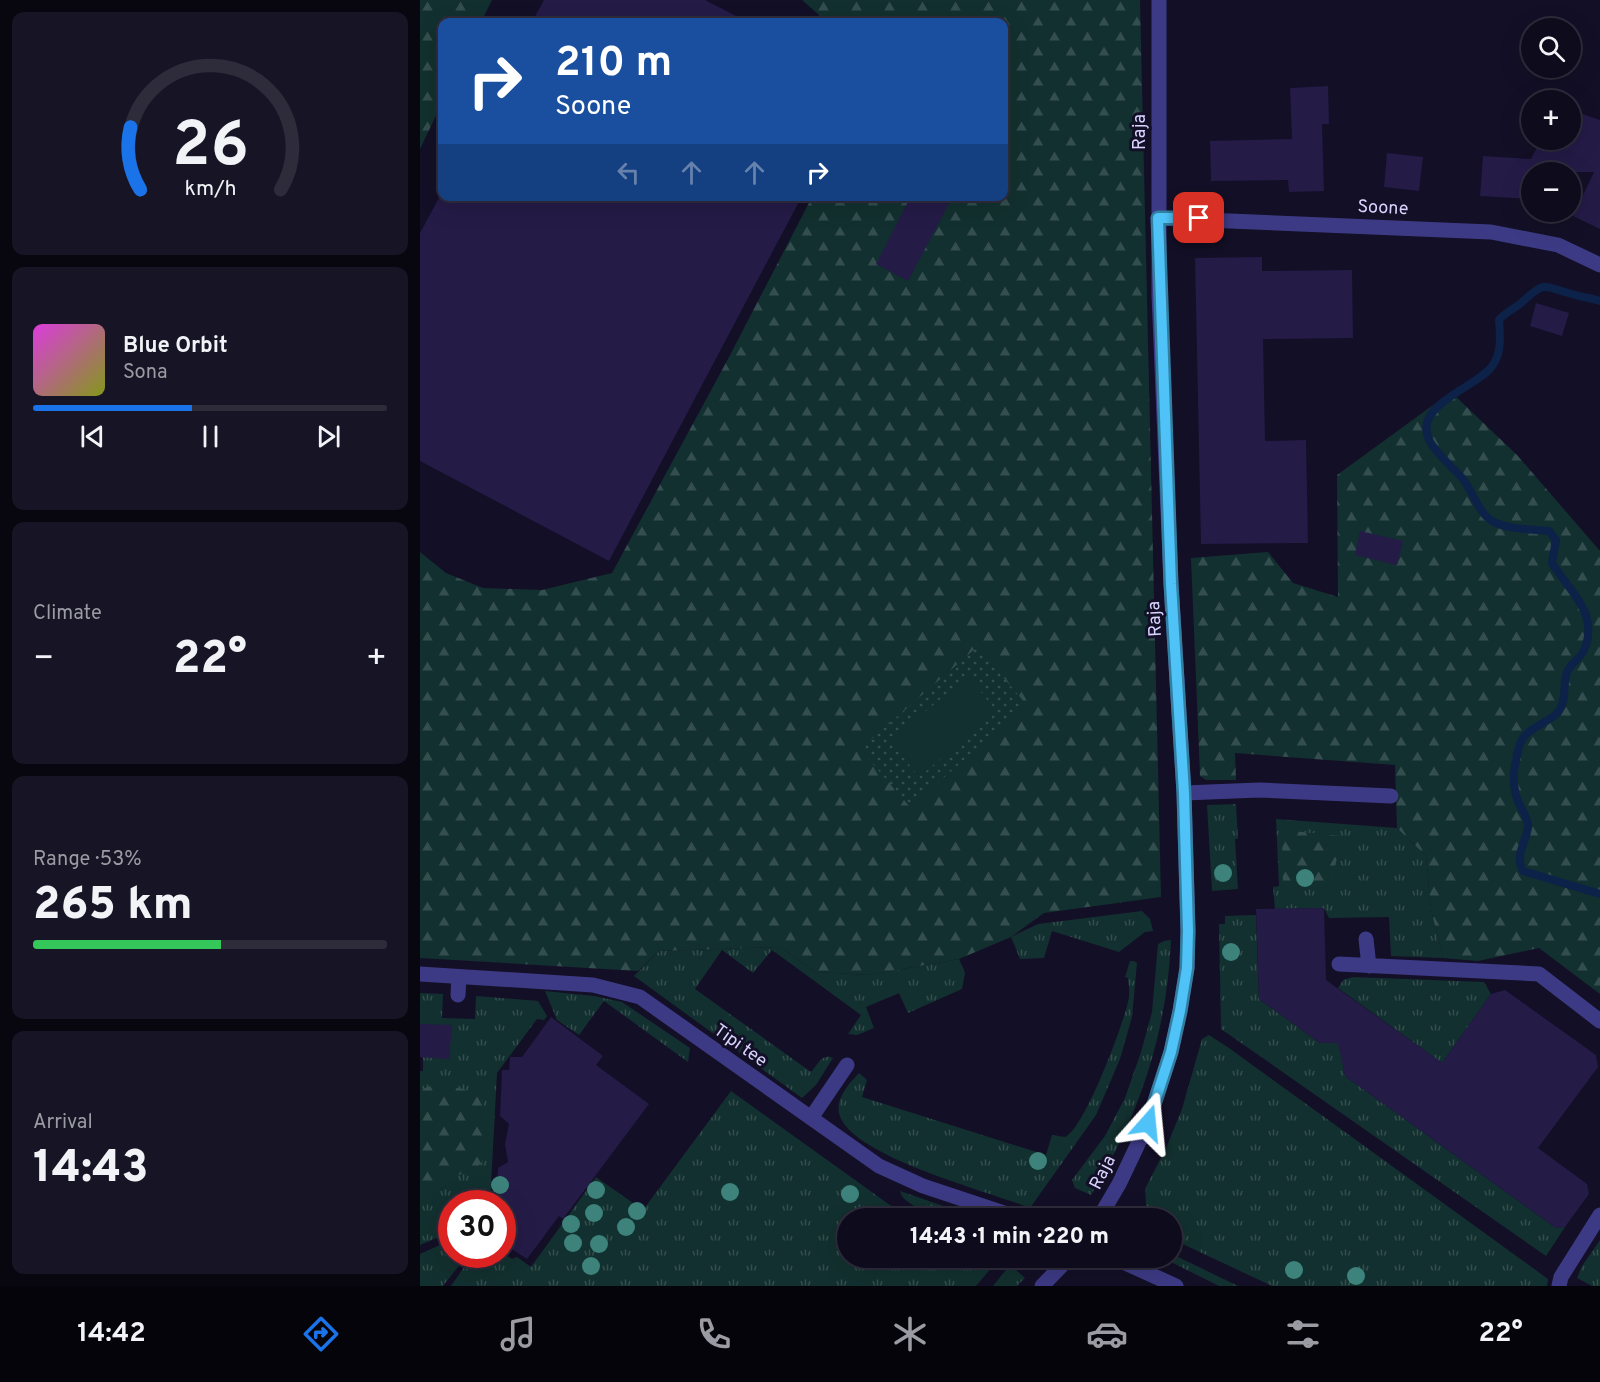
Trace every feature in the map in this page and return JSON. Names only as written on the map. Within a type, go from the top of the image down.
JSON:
[{"type":"street","name":"Raja","points":[[1105,1208],[1148,1123],[1171,1052],[1187,968],[1184,793],[1171,584],[1158,218],[1159,0]]},
{"type":"street","name":"Soone","points":[[1158,218],[1491,232],[1558,245],[1600,265]]},
{"type":"street","points":[[1184,793],[1259,790],[1391,796]]},
{"type":"street","points":[[1366,939],[1369,966]]},
{"type":"street","points":[[1339,964],[1539,974],[1600,1021]]},
{"type":"street","name":"Tipi tee","points":[[420,974],[593,985],[640,996],[879,1166],[923,1186],[989,1208]]},
{"type":"street","points":[[458,995],[459,977]]},
{"type":"street","points":[[811,1118],[847,1065]]},
{"type":"street","points":[[1559,1286],[1561,1277],[1600,1215]]},
{"type":"street","points":[[1042,1286],[1059,1268]]},
{"type":"street","points":[[1137,1268],[1176,1286]]},
{"type":"green space","points":[[420,0],[492,0],[483,18],[438,18],[438,111],[420,149]]},
{"type":"green space","points":[[802,0],[1140,0],[1161,897],[1044,913],[1011,937],[959,959],[868,975],[816,972],[780,947],[659,951],[638,971],[420,958],[420,552],[446,573],[483,588],[542,590],[612,573],[728,359],[810,201],[1008,201],[1008,18],[820,18]]},
{"type":"green space","points":[[1451,392],[1517,455],[1600,551],[1600,994],[1539,948],[1478,961],[1443,958],[1431,910],[1426,856],[1397,828],[1395,765],[1235,753],[1236,780],[1206,780],[1200,776],[1191,558],[1268,552],[1293,583],[1338,597],[1337,475]]},
{"type":"green space","points":[[977,647],[1027,705],[910,807],[860,749]]},
{"type":"green space","points":[[968,676],[997,712],[919,777],[890,741]]},
{"type":"green space","points":[[1236,804],[1238,839],[1235,839],[1238,889],[1212,891],[1207,805]]},
{"type":"green space","points":[[1276,819],[1397,828],[1426,856],[1431,910],[1443,958],[1391,956],[1389,917],[1329,918],[1324,908],[1275,909],[1273,887],[1279,886]]},
{"type":"green space","points":[[1282,830],[1342,836],[1331,884],[1283,887]]},
{"type":"green space","points":[[1142,911],[1150,919],[1153,931],[1145,932],[1119,952],[1052,931],[1044,958],[1020,959],[1011,937],[1038,924]]},
{"type":"green space","points":[[1256,915],[1259,999],[1320,1043],[1327,1043],[1332,1035],[1354,1049],[1343,1066],[1345,1076],[1556,1228],[1565,1227],[1546,1256],[1221,1029],[1219,924],[1225,924],[1225,916]]},
{"type":"green space","points":[[1171,940],[1164,1008],[1148,1073],[1123,1135],[1091,1195],[1075,1188],[1072,1180],[1105,1136],[1125,1098],[1152,1012],[1158,944]]},
{"type":"green space","points":[[780,947],[816,972],[868,975],[959,959],[965,973],[962,989],[908,1013],[899,993],[866,1007],[874,1028],[857,1035],[848,1034],[861,1015],[772,950],[753,973],[722,950],[695,989],[811,1072],[823,1058],[833,1058],[816,1085],[802,1098],[634,976],[659,951]]},
{"type":"green space","points":[[1130,961],[1137,963],[1132,1017],[1120,1059],[1096,1115],[1030,1208],[923,1171],[893,1158],[867,1144],[848,1129],[839,1113],[841,1096],[859,1073],[867,1080],[862,1097],[1046,1155],[1052,1135],[1065,1137],[1073,1130],[1102,1076],[1128,1002],[1128,978],[1125,977]]},
{"type":"green space","points":[[1353,977],[1484,982],[1491,994],[1442,1063],[1338,988],[1343,980]]},
{"type":"green space","points":[[545,991],[594,996],[622,1002],[690,1048],[688,1062],[604,1001],[579,1035],[557,1020]]},
{"type":"green space","points":[[420,993],[443,994],[442,1018],[475,1019],[476,996],[538,1001],[547,1016],[544,1020],[537,1019],[497,1073],[491,1190],[438,1190],[438,1237],[420,1245],[420,1071],[423,1071],[423,1057],[420,1055]]},
{"type":"green space","points":[[1209,1035],[1229,1048],[1548,1279],[1547,1286],[1272,1286],[1182,1244],[1182,1208],[1147,1208],[1145,1189],[1166,1148],[1182,1109],[1202,1039]]},
{"type":"green space","points":[[436,1084],[480,1095],[488,1129],[486,1145],[481,1164],[437,1186],[420,1187],[420,1090]]},
{"type":"green space","points":[[731,1091],[894,1208],[837,1208],[837,1268],[991,1268],[976,1286],[451,1286],[463,1268],[516,1268],[517,1257],[531,1267],[596,1177],[643,1210]]},
{"type":"green space","points":[[900,1191],[949,1208],[918,1208],[902,1196]]},
{"type":"green space","points":[[1600,1240],[1600,1286],[1592,1286],[1577,1278],[1582,1266]]},
{"type":"green space","points":[[438,1246],[438,1268],[457,1268],[443,1286],[420,1286],[420,1254]]},
{"type":"green space","points":[[1182,1259],[1238,1286],[1219,1286],[1182,1268]]},
{"type":"green space","points":[[1015,1269],[1025,1278],[1017,1286],[993,1286],[1005,1271]]},
{"type":"building","points":[[544,0],[705,0],[740,18],[534,18]]},
{"type":"building","points":[[1328,86],[1329,124],[1322,124],[1324,191],[1289,192],[1288,180],[1211,181],[1210,141],[1292,139],[1290,88]]},
{"type":"building","points":[[1581,114],[1600,120],[1600,229],[1581,220],[1581,199],[1594,172],[1581,172],[1581,162],[1521,162],[1521,198],[1480,196],[1483,156],[1531,159],[1536,150],[1581,150]]},
{"type":"building","points":[[1387,153],[1423,157],[1419,191],[1384,187]]},
{"type":"building","points":[[438,200],[799,201],[609,561],[420,461],[420,233]]},
{"type":"building","points":[[908,201],[950,201],[908,281],[876,264]]},
{"type":"building","points":[[1262,257],[1262,271],[1352,270],[1353,338],[1263,339],[1265,441],[1306,440],[1308,543],[1201,544],[1195,258]]},
{"type":"building","points":[[1536,303],[1569,313],[1562,336],[1530,326]]},
{"type":"building","points":[[1360,531],[1403,541],[1397,565],[1355,555]]},
{"type":"building","points":[[1324,908],[1326,980],[1442,1063],[1491,994],[1505,990],[1596,1055],[1598,1067],[1538,1148],[1587,1184],[1589,1194],[1565,1227],[1556,1228],[1345,1076],[1338,1043],[1320,1043],[1259,999],[1256,909]]},
{"type":"building","points":[[551,1017],[603,1056],[596,1065],[649,1104],[563,1219],[559,1216],[527,1259],[516,1252],[516,1190],[497,1190],[498,1168],[508,1162],[505,1144],[509,1124],[500,1116],[502,1070],[509,1070],[510,1057],[522,1057]]},
{"type":"building","points":[[420,1024],[452,1025],[449,1059],[420,1057]]},
{"type":"waterway","points":[[1600,301],[1549,287],[1540,288],[1499,320],[1499,349],[1493,365],[1486,373],[1438,406],[1430,416],[1426,427],[1432,445],[1462,478],[1487,517],[1507,527],[1549,531],[1556,540],[1552,563],[1574,593],[1585,614],[1588,637],[1584,650],[1567,672],[1560,710],[1529,731],[1523,738],[1517,755],[1514,781],[1516,797],[1528,823],[1520,854],[1523,871],[1600,894]]},
{"type":"route","points":[[1148,1123],[1171,1052],[1180,1011],[1187,968],[1188,931],[1184,793],[1171,584],[1158,218],[1199,218]]}]
